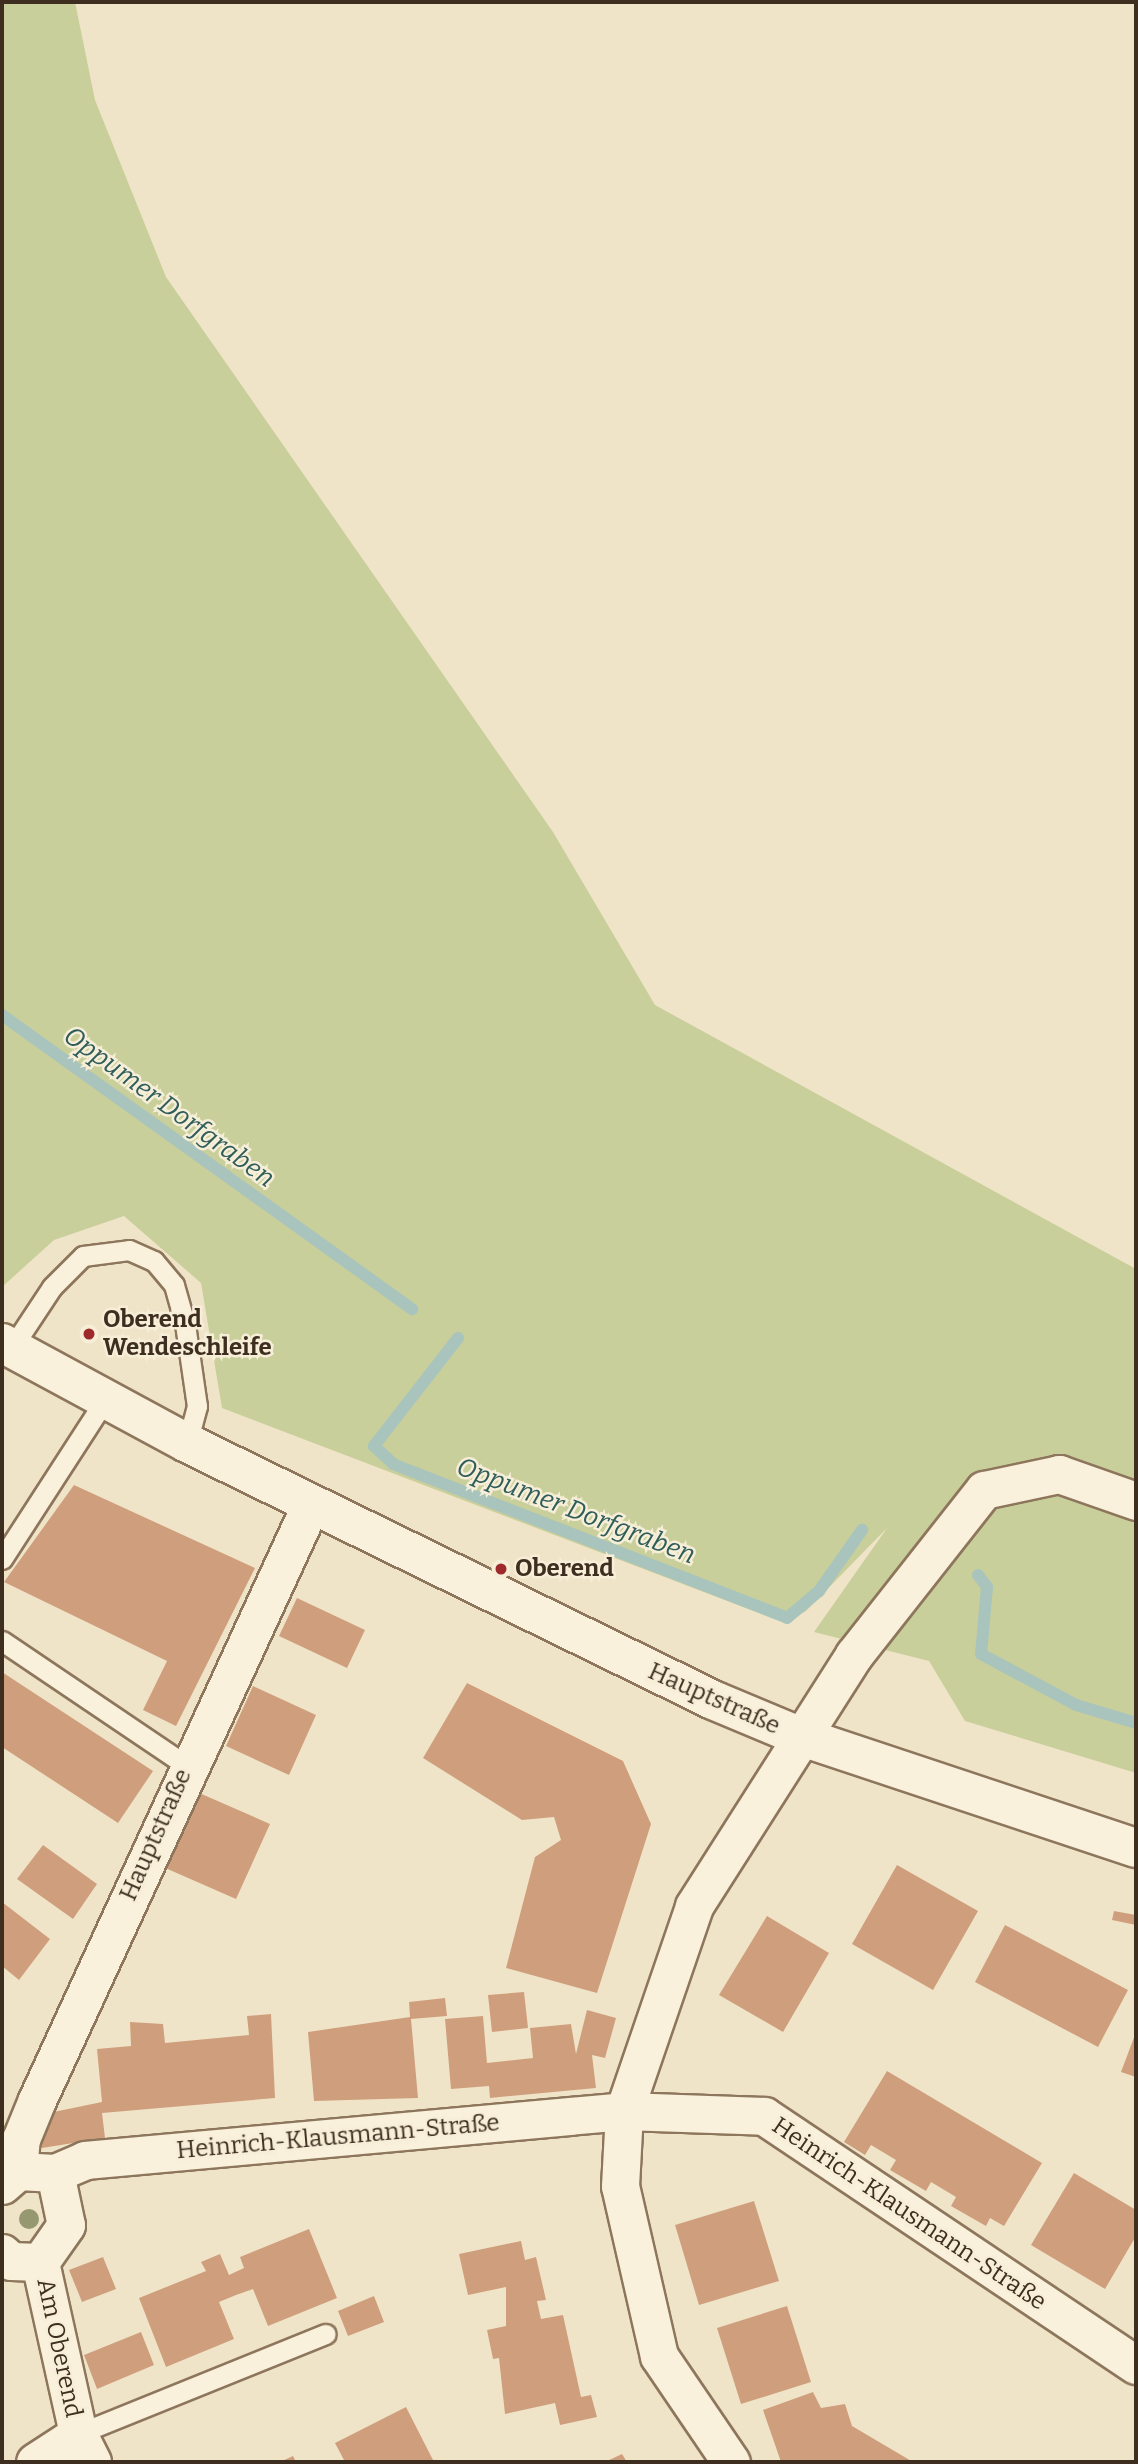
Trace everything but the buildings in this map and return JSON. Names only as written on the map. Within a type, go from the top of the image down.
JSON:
[{"type":"main road","name":"Hauptstraße","points":[[6,1346],[187,1443],[587,1643],[799,1736],[1136,1848]]},
{"type":"street","points":[[730,2462],[659,2356],[620,2186],[624,2111],[694,1906],[799,1736],[920,1566],[984,1490],[1059,1474],[1136,1501]]},
{"type":"street","name":"Hauptstraße","points":[[10,2178],[21,2139],[37,2100],[187,1766],[311,1504]]},
{"type":"street","name":"Heinrich-Klausmann-Straße","points":[[55,2173],[85,2160],[624,2111],[764,2116],[1136,2365]]},
{"type":"street","points":[[10,2178],[55,2173]]},
{"type":"street","name":"Am Oberend","points":[[35,2462],[85,2448],[40,2262],[66,2225],[55,2173]]},
{"type":"street","name":"Am Oberend","points":[[2,2253],[11,2261],[40,2262]]},
{"type":"lane","points":[[6,1346],[52,1287],[83,1256],[129,1250],[154,1261],[174,1285],[185,1324],[197,1406],[187,1443]]},
{"type":"lane","points":[[2,1559],[106,1400]]},
{"type":"lane","points":[[2,1641],[187,1766]]},
{"type":"lane","points":[[85,2448],[326,2334]]},
{"type":"green space","points":[[2,2],[75,2],[95,100],[166,277],[553,832],[655,1005],[1136,1269],[1136,1773],[965,1721],[929,1661],[814,1632],[887,1528],[806,1611],[785,1623],[222,1408],[201,1283],[124,1216],[54,1240],[2,1287]]},
{"type":"waterway","name":"Oppumer Dorfgraben","points":[[2,1015],[412,1309]]},
{"type":"waterway","name":"Oppumer Dorfgraben","points":[[458,1338],[374,1446],[393,1464],[787,1618],[819,1591],[862,1530]]},
{"type":"waterway","name":"Oppumer Dorfgraben","points":[[978,1575],[987,1587],[981,1654],[1076,1705],[1136,1723]]},
{"type":"place","name":"Oberend Wendeschleife","points":[[89,1334]]},
{"type":"place","name":"Oberend","points":[[501,1569]]}]
